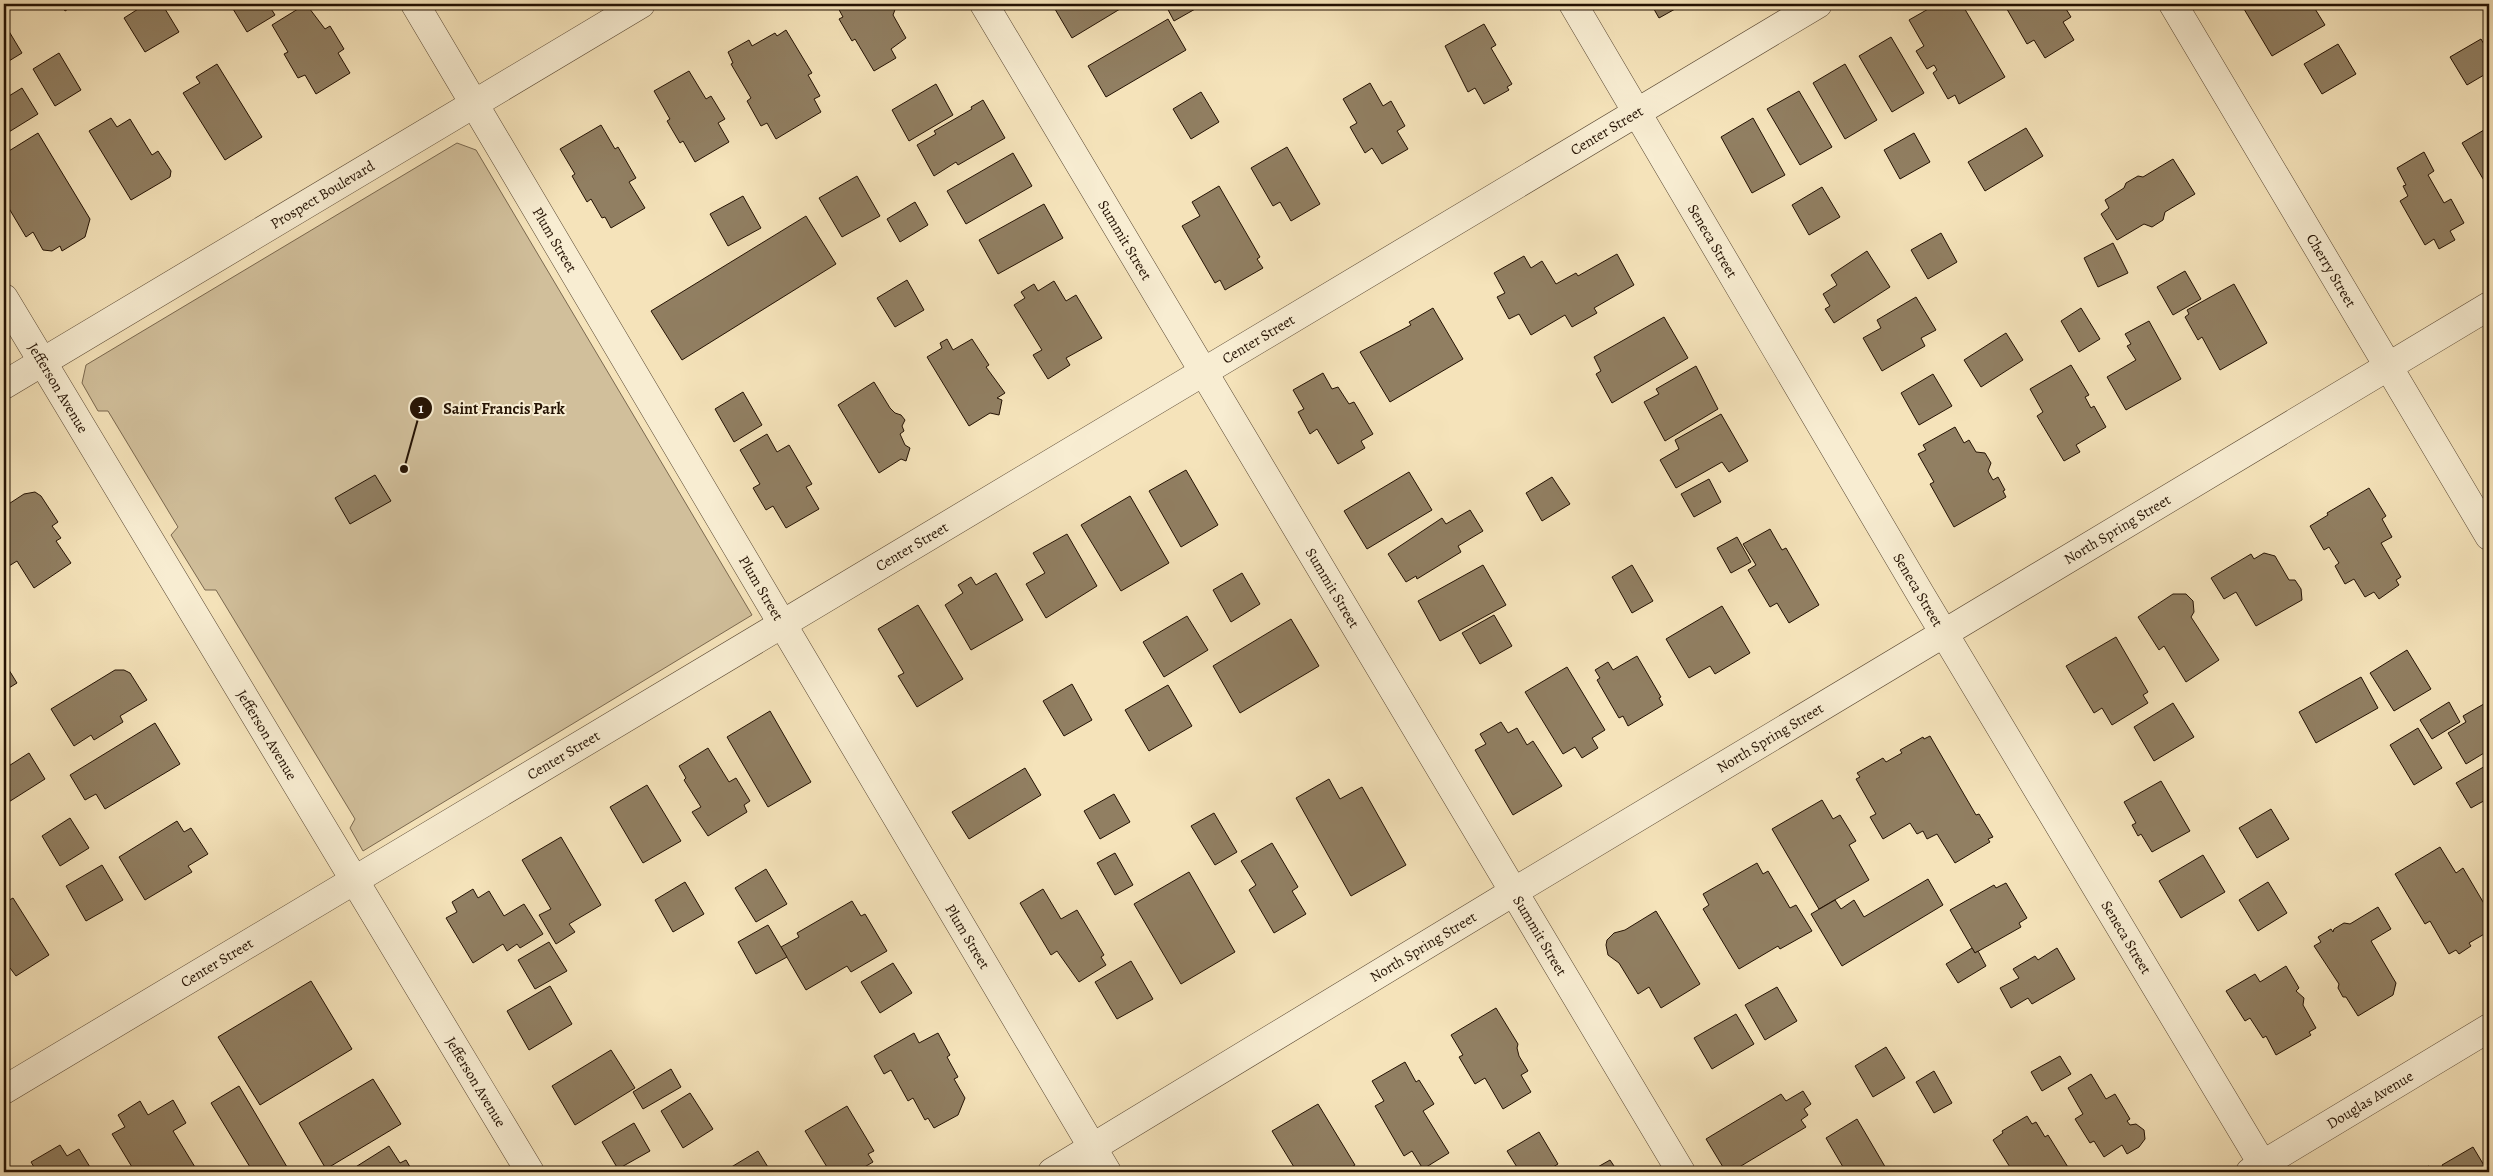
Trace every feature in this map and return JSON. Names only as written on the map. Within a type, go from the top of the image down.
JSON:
[{"type":"street","name":"Plum Street","points":[[415,4],[782,626],[1108,1172]]},
{"type":"street","name":"Prospect Boulevard","points":[[4,385],[641,4]]},
{"type":"street","name":"Summit Street","points":[[984,4],[1681,1172]]},
{"type":"street","name":"Seneca Street","points":[[1573,4],[2260,1170]]},
{"type":"street","name":"Center Street","points":[[4,1090],[782,626],[1818,4]]},
{"type":"street","name":"Cherry Street","points":[[2173,4],[2489,536]]},
{"type":"street","name":"Jefferson Avenue","points":[[4,298],[530,1172]]},
{"type":"street","name":"North Spring Street","points":[[1052,1172],[1514,890],[2489,306]]},
{"type":"street","name":"Douglas Avenue","points":[[2260,1170],[2489,1028]]},
{"type":"shaded area","points":[[457,143],[476,150],[752,615],[363,851],[350,828],[355,819],[216,590],[205,590],[171,535],[178,527],[108,411],[98,411],[82,383],[86,365]]},
{"type":"building","points":[[61,4],[76,4],[65,11]]},
{"type":"building","points":[[146,4],[162,4],[179,32],[145,52],[124,18]]},
{"type":"building","points":[[230,4],[268,4],[275,15],[247,32]]},
{"type":"building","points":[[306,4],[325,29],[330,26],[344,49],[338,53],[350,73],[316,94],[305,75],[298,78],[284,54],[288,52],[272,25]]},
{"type":"building","points":[[836,4],[894,4],[896,7],[893,15],[906,38],[891,49],[896,58],[874,71],[855,39],[852,41],[839,19],[843,17]]},
{"type":"building","points":[[1052,4],[1117,4],[1120,9],[1072,38]]},
{"type":"building","points":[[1165,4],[1204,4],[1174,21]]},
{"type":"building","points":[[1651,4],[1684,4],[1659,18]]},
{"type":"building","points":[[1937,4],[1957,4],[1959,8],[1963,6],[2005,77],[1959,104],[1955,95],[1948,99],[1933,73],[1937,70],[1934,65],[1927,69],[1916,51],[1924,46],[1909,20]]},
{"type":"building","points":[[2004,4],[2063,4],[2071,17],[2063,22],[2074,40],[2045,58],[2034,40],[2027,44]]},
{"type":"building","points":[[2241,4],[2312,4],[2325,25],[2272,56]]},
{"type":"building","points":[[1168,19],[1186,50],[1106,97],[1088,66]]},
{"type":"building","points":[[4,23],[22,53],[4,64]]},
{"type":"building","points":[[1484,24],[1496,45],[1491,48],[1512,84],[1507,87],[1509,90],[1484,104],[1475,88],[1468,92],[1445,46]]},
{"type":"building","points":[[786,30],[812,73],[808,75],[820,96],[814,99],[821,112],[776,139],[767,123],[761,126],[747,101],[751,98],[731,64],[733,63],[728,52],[749,40],[752,46],[775,33],[777,36]]},
{"type":"building","points":[[1891,37],[1924,93],[1892,112],[1859,56]]},
{"type":"building","points":[[2481,39],[2489,53],[2489,72],[2467,85],[2450,57]]},
{"type":"building","points":[[2338,44],[2356,74],[2322,94],[2304,64]]},
{"type":"building","points":[[59,53],[81,90],[55,106],[33,69]]},
{"type":"building","points":[[217,64],[262,137],[225,160],[183,93],[200,83],[196,77]]},
{"type":"building","points":[[1845,64],[1877,120],[1845,139],[1813,83]]},
{"type":"building","points":[[689,71],[706,99],[711,96],[725,119],[718,123],[729,142],[695,162],[683,141],[680,143],[667,121],[670,119],[654,91]]},
{"type":"building","points":[[1370,83],[1383,106],[1391,101],[1405,126],[1397,131],[1408,149],[1382,164],[1372,148],[1365,153],[1350,127],[1357,123],[1343,99]]},
{"type":"building","points":[[936,84],[953,115],[909,141],[892,110]]},
{"type":"building","points":[[22,88],[38,114],[4,135],[4,99]]},
{"type":"building","points":[[1799,91],[1832,147],[1800,165],[1767,109]]},
{"type":"building","points":[[1201,92],[1219,122],[1191,139],[1173,109]]},
{"type":"building","points":[[983,100],[1005,138],[958,165],[956,162],[934,176],[917,145],[936,134],[934,131],[972,109],[971,107]]},
{"type":"building","points":[[111,118],[117,127],[130,119],[152,155],[158,151],[171,171],[170,177],[131,200],[89,131]]},
{"type":"building","points":[[1753,118],[1785,175],[1752,193],[1721,137]]},
{"type":"building","points":[[601,125],[615,149],[618,147],[636,178],[629,182],[645,208],[611,228],[605,217],[602,218],[591,199],[587,202],[572,176],[575,174],[560,149]]},
{"type":"building","points":[[2489,127],[2489,189],[2462,143]]},
{"type":"building","points":[[2026,128],[2043,156],[1985,191],[1968,162]]},
{"type":"building","points":[[38,133],[90,219],[85,237],[62,251],[60,246],[52,251],[43,250],[33,232],[26,237],[4,200],[4,154]]},
{"type":"building","points":[[1914,133],[1930,162],[1900,179],[1884,150]]},
{"type":"building","points":[[1287,147],[1320,204],[1291,221],[1280,202],[1273,206],[1251,168]]},
{"type":"building","points":[[2424,152],[2434,171],[2428,175],[2444,203],[2451,199],[2464,223],[2450,231],[2455,240],[2439,249],[2434,239],[2425,245],[2400,201],[2408,196],[2403,186],[2406,185],[2397,168]]},
{"type":"building","points":[[1013,153],[1032,186],[966,224],[947,191]]},
{"type":"building","points":[[2173,159],[2195,194],[2165,212],[2163,220],[2152,227],[2144,224],[2117,240],[2101,214],[2109,208],[2105,200],[2124,188],[2126,183],[2138,176],[2143,177]]},
{"type":"building","points":[[857,176],[880,216],[842,237],[819,198]]},
{"type":"building","points":[[1219,186],[1260,257],[1257,259],[1263,268],[1225,290],[1220,280],[1215,283],[1182,226],[1200,216],[1192,202]]},
{"type":"building","points":[[1822,187],[1840,217],[1809,235],[1792,205]]},
{"type":"building","points":[[743,196],[761,228],[728,246],[710,214]]},
{"type":"building","points":[[915,202],[928,225],[900,242],[887,219]]},
{"type":"building","points":[[1044,204],[1063,238],[998,274],[979,240]]},
{"type":"building","points":[[806,216],[836,264],[682,360],[651,311]]},
{"type":"building","points":[[1941,233],[1957,262],[1928,279],[1911,250]]},
{"type":"building","points":[[2113,243],[2128,273],[2098,287],[2084,258]]},
{"type":"building","points":[[1867,251],[1890,287],[1834,323],[1825,309],[1830,306],[1823,294],[1837,285],[1831,275]]},
{"type":"building","points":[[1617,254],[1634,285],[1594,308],[1597,313],[1572,327],[1565,315],[1531,335],[1519,314],[1509,319],[1497,297],[1505,293],[1494,273],[1524,256],[1531,268],[1542,261],[1556,284],[1576,273],[1578,276]]},
{"type":"building","points":[[2185,271],[2201,299],[2173,315],[2157,287]]},
{"type":"building","points":[[907,280],[924,310],[895,327],[877,298]]},
{"type":"building","points":[[1054,281],[1066,301],[1076,295],[1102,338],[1066,358],[1070,365],[1048,379],[1033,355],[1042,350],[1014,305],[1025,298],[1021,292],[1034,284],[1038,291]]},
{"type":"building","points":[[2234,284],[2267,343],[2220,370],[2202,337],[2198,340],[2185,317],[2189,314],[2187,310]]},
{"type":"building","points":[[1916,297],[1936,330],[1921,338],[1925,346],[1882,371],[1863,338],[1881,328],[1877,320]]},
{"type":"building","points":[[1433,308],[1463,359],[1390,402],[1360,352],[1411,325],[1409,322]]},
{"type":"building","points":[[2081,308],[2100,339],[2079,352],[2061,321]]},
{"type":"building","points":[[1664,317],[1688,358],[1612,403],[1596,374],[1601,371],[1594,357]]},
{"type":"building","points":[[2149,321],[2181,379],[2126,410],[2107,377],[2136,360],[2127,346],[2131,344],[2125,334]]},
{"type":"building","points":[[2006,333],[2023,360],[1981,387],[1964,360]]},
{"type":"building","points":[[947,339],[953,350],[972,339],[989,365],[986,367],[1005,393],[997,398],[1002,400],[999,415],[990,413],[969,426],[927,357],[942,348],[940,343]]},
{"type":"building","points":[[2071,365],[2089,395],[2085,397],[2091,408],[2094,406],[2106,427],[2076,445],[2080,452],[2064,461],[2037,416],[2043,412],[2030,389]]},
{"type":"building","points":[[1696,366],[1718,409],[1665,441],[1644,402],[1659,394],[1656,389]]},
{"type":"building","points":[[1323,373],[1332,389],[1338,387],[1349,404],[1354,402],[1373,434],[1361,441],[1365,448],[1338,464],[1317,429],[1310,434],[1298,412],[1304,409],[1293,390]]},
{"type":"building","points":[[1933,374],[1952,406],[1919,425],[1901,393]]},
{"type":"building","points":[[874,382],[890,408],[905,420],[902,426],[904,431],[900,434],[905,445],[910,448],[906,461],[901,459],[879,473],[838,405]]},
{"type":"building","points":[[743,392],[762,425],[734,442],[715,409]]},
{"type":"building","points":[[1721,414],[1748,461],[1729,472],[1722,462],[1676,488],[1660,460],[1679,449],[1675,440]]},
{"type":"building","points":[[1955,427],[1964,443],[1969,440],[1976,452],[1985,453],[1991,463],[1988,471],[1993,480],[1998,477],[2005,490],[2003,491],[2006,497],[1954,527],[1930,484],[1934,482],[1918,454],[1926,450],[1923,445]]},
{"type":"building","points":[[767,434],[777,452],[789,445],[812,484],[806,487],[819,509],[786,528],[773,506],[766,510],[753,488],[760,484],[740,450]]},
{"type":"building","points":[[1186,470],[1218,525],[1181,547],[1149,491]]},
{"type":"building","points":[[1409,472],[1432,510],[1367,549],[1344,511]]},
{"type":"building","points":[[375,475],[391,501],[350,524],[335,498]]},
{"type":"building","points":[[1552,477],[1570,504],[1542,521],[1526,493]]},
{"type":"building","points":[[1709,479],[1721,502],[1694,517],[1681,494]]},
{"type":"building","points":[[2369,488],[2386,516],[2382,519],[2392,537],[2381,543],[2401,577],[2396,580],[2399,585],[2379,599],[2374,592],[2365,597],[2354,579],[2345,584],[2335,566],[2339,563],[2329,547],[2324,550],[2310,526],[2328,515],[2327,513]]},
{"type":"building","points":[[35,492],[41,496],[58,522],[52,526],[61,538],[56,541],[71,563],[34,588],[17,561],[4,569],[4,507],[24,494]]},
{"type":"building","points":[[1130,496],[1169,563],[1121,591],[1081,525]]},
{"type":"building","points":[[1470,510],[1483,531],[1458,546],[1461,552],[1417,579],[1416,576],[1406,582],[1388,554],[1442,518],[1446,524]]},
{"type":"building","points":[[1770,529],[1782,550],[1786,548],[1819,605],[1789,623],[1777,603],[1770,607],[1748,570],[1756,565],[1743,544]]},
{"type":"building","points":[[1067,534],[1097,586],[1046,618],[1026,584],[1045,573],[1033,553]]},
{"type":"building","points":[[1737,537],[1751,562],[1731,573],[1717,548]]},
{"type":"building","points":[[2264,553],[2275,556],[2289,580],[2295,580],[2301,589],[2302,600],[2256,626],[2236,592],[2224,599],[2211,578],[2251,554],[2254,559]]},
{"type":"building","points":[[1483,565],[1506,605],[1440,641],[1418,601]]},
{"type":"building","points":[[1632,565],[1653,601],[1632,613],[1612,577]]},
{"type":"building","points":[[996,573],[1023,620],[971,650],[945,605],[963,593],[958,585],[971,577],[976,585]]},
{"type":"building","points":[[1242,573],[1260,604],[1231,622],[1213,590]]},
{"type":"building","points":[[2173,594],[2186,594],[2193,601],[2194,612],[2191,617],[2219,660],[2186,682],[2164,646],[2159,650],[2138,617]]},
{"type":"building","points":[[918,605],[963,679],[917,707],[898,676],[904,673],[878,629]]},
{"type":"building","points":[[1722,606],[1750,653],[1715,674],[1710,666],[1689,678],[1666,639]]},
{"type":"building","points":[[1494,615],[1512,646],[1480,664],[1462,633]]},
{"type":"building","points":[[1187,616],[1208,650],[1164,677],[1143,642]]},
{"type":"building","points":[[1291,619],[1319,666],[1240,713],[1213,666]]},
{"type":"building","points":[[2116,637],[2148,692],[2143,695],[2148,703],[2112,725],[2102,708],[2094,713],[2066,666]]},
{"type":"building","points":[[2407,650],[2431,689],[2394,711],[2370,673]]},
{"type":"building","points":[[1637,656],[1661,697],[1659,698],[1663,705],[1628,726],[1623,716],[1619,718],[1597,680],[1600,678],[1595,670],[1608,662],[1613,670]]},
{"type":"building","points":[[4,662],[17,683],[4,691]]},
{"type":"building","points":[[1567,667],[1605,730],[1592,738],[1598,748],[1582,758],[1575,747],[1563,754],[1525,692]]},
{"type":"building","points":[[115,670],[124,670],[130,673],[147,700],[120,716],[123,722],[94,740],[91,735],[74,746],[51,709]]},
{"type":"building","points":[[2361,677],[2378,708],[2316,743],[2299,712]]},
{"type":"building","points":[[1072,684],[1092,720],[1064,736],[1043,701]]},
{"type":"building","points":[[1168,685],[1192,726],[1149,751],[1125,710]]},
{"type":"building","points":[[2489,701],[2489,750],[2466,764],[2448,733],[2466,722],[2463,716]]},
{"type":"building","points":[[2449,702],[2460,722],[2432,739],[2420,720]]},
{"type":"building","points":[[2173,703],[2194,737],[2154,761],[2134,727]]},
{"type":"building","points":[[770,711],[811,782],[768,807],[727,737]]},
{"type":"building","points":[[1501,722],[1508,733],[1517,728],[1527,745],[1533,741],[1562,786],[1513,815],[1475,750],[1486,744],[1480,734]]},
{"type":"building","points":[[155,723],[180,764],[105,809],[96,794],[85,800],[70,775]]},
{"type":"building","points":[[2418,728],[2442,768],[2414,785],[2390,745]]},
{"type":"building","points":[[1930,736],[1976,815],[1979,814],[1993,837],[1988,839],[1990,842],[1955,863],[1937,834],[1927,839],[1923,831],[1917,834],[1910,823],[1883,839],[1870,817],[1876,814],[1856,779],[1860,777],[1857,773],[1883,758],[1886,762],[1902,753],[1900,750],[1923,737],[1924,739]]},
{"type":"building","points":[[708,748],[729,782],[736,778],[750,801],[744,805],[747,812],[708,836],[692,812],[701,807],[684,780],[686,778],[679,766]]},
{"type":"building","points":[[29,753],[45,779],[4,805],[4,769]]},
{"type":"building","points":[[2487,765],[2489,769],[2489,798],[2471,808],[2456,783]]},
{"type":"building","points":[[1025,768],[1041,795],[969,839],[952,812]]},
{"type":"building","points":[[1329,779],[1340,799],[1362,787],[1406,865],[1351,896],[1296,798]]},
{"type":"building","points":[[2161,781],[2190,831],[2152,852],[2141,834],[2138,836],[2132,825],[2136,823],[2124,802]]},
{"type":"building","points":[[647,785],[681,841],[643,863],[610,807]]},
{"type":"building","points":[[1114,794],[1130,822],[1100,839],[1084,811]]},
{"type":"building","points":[[1822,800],[1833,819],[1840,815],[1856,841],[1849,845],[1869,880],[1819,909],[1772,829]]},
{"type":"building","points":[[2271,809],[2289,839],[2257,858],[2239,828]]},
{"type":"building","points":[[1214,813],[1237,852],[1215,865],[1191,826]]},
{"type":"building","points":[[70,818],[89,848],[60,866],[42,836]]},
{"type":"building","points":[[177,821],[184,832],[191,828],[208,854],[188,866],[192,872],[145,900],[119,857]]},
{"type":"building","points":[[561,837],[601,905],[569,924],[575,932],[556,944],[539,915],[551,909],[522,860]]},
{"type":"building","points":[[1272,843],[1298,887],[1292,891],[1306,914],[1274,933],[1249,890],[1256,885],[1241,861]]},
{"type":"building","points":[[2440,847],[2456,873],[2463,868],[2489,912],[2486,933],[2469,943],[2471,946],[2459,954],[2456,950],[2449,954],[2430,921],[2425,924],[2395,874]]},
{"type":"building","points":[[1115,853],[1133,885],[1115,895],[1097,863]]},
{"type":"building","points":[[2203,855],[2225,892],[2181,918],[2159,881]]},
{"type":"building","points":[[1757,863],[1763,874],[1768,871],[1790,908],[1796,905],[1812,931],[1780,949],[1778,946],[1739,969],[1703,909],[1709,905],[1703,894]]},
{"type":"building","points":[[102,865],[123,900],[86,921],[66,886]]},
{"type":"building","points":[[766,869],[787,904],[756,922],[735,888]]},
{"type":"building","points":[[1189,872],[1235,952],[1181,984],[1134,904]]},
{"type":"building","points":[[1928,879],[1943,905],[1842,966],[1811,914],[1835,900],[1841,909],[1854,900],[1864,917]]},
{"type":"building","points":[[685,882],[704,914],[673,932],[655,900]]},
{"type":"building","points":[[2268,882],[2287,913],[2258,931],[2239,900]]},
{"type":"building","points":[[2006,883],[2027,918],[2019,923],[2021,927],[1975,953],[1950,910],[1994,885],[1996,888]]},
{"type":"building","points":[[473,889],[478,898],[489,891],[504,916],[524,904],[543,934],[520,948],[517,944],[507,951],[503,944],[473,963],[446,918],[457,912],[452,902]]},
{"type":"building","points":[[1043,889],[1061,919],[1077,910],[1104,955],[1101,957],[1106,965],[1079,982],[1057,951],[1051,955],[1020,903]]},
{"type":"building","points":[[13,898],[49,955],[16,976],[10,968],[4,972],[4,903]]},
{"type":"building","points":[[852,901],[861,916],[865,914],[887,951],[851,972],[847,966],[806,990],[781,947],[799,937],[797,933]]},
{"type":"building","points":[[2378,907],[2391,929],[2371,941],[2396,983],[2393,995],[2358,1016],[2346,997],[2343,997],[2338,988],[2339,984],[2314,946],[2321,942],[2318,937],[2331,929],[2333,932],[2334,929],[2344,923],[2350,924]]},
{"type":"building","points":[[1656,911],[1700,984],[1661,1008],[1649,987],[1638,994],[1619,963],[1608,955],[1606,945],[1607,940],[1614,933],[1625,930]]},
{"type":"building","points":[[768,925],[787,957],[756,974],[738,942]]},
{"type":"building","points":[[549,942],[567,971],[535,989],[518,960]]},
{"type":"building","points":[[1972,948],[1975,953],[1978,951],[1986,966],[1958,983],[1946,964]]},
{"type":"building","points":[[2057,948],[2075,979],[2032,1004],[2028,998],[2011,1008],[2000,988],[2019,978],[2013,969],[2035,956],[2038,960]]},
{"type":"building","points":[[1131,961],[1153,999],[1117,1019],[1095,982]]},
{"type":"building","points":[[893,963],[912,993],[880,1013],[861,982]]},
{"type":"building","points":[[2286,966],[2299,988],[2296,991],[2304,998],[2303,1005],[2316,1028],[2309,1032],[2311,1035],[2276,1055],[2266,1036],[2263,1038],[2250,1018],[2245,1021],[2226,991],[2255,974],[2260,982]]},
{"type":"building","points":[[311,981],[352,1049],[260,1105],[218,1037]]},
{"type":"building","points":[[550,986],[572,1024],[529,1050],[507,1011]]},
{"type":"building","points":[[1777,987],[1797,1021],[1765,1040],[1745,1005]]},
{"type":"building","points":[[1496,1008],[1518,1044],[1519,1056],[1528,1071],[1521,1075],[1531,1092],[1503,1109],[1485,1078],[1475,1084],[1459,1057],[1463,1055],[1451,1035]]},
{"type":"building","points":[[1736,1014],[1754,1044],[1712,1069],[1694,1038]]},
{"type":"building","points":[[914,1033],[919,1043],[938,1033],[950,1055],[947,1057],[958,1077],[954,1079],[965,1098],[958,1115],[934,1128],[928,1118],[925,1120],[913,1098],[908,1101],[891,1070],[884,1074],[874,1056]]},
{"type":"building","points":[[1886,1047],[1905,1078],[1873,1097],[1855,1066]]},
{"type":"building","points":[[611,1050],[635,1088],[575,1125],[552,1086]]},
{"type":"building","points":[[2060,1056],[2071,1074],[2042,1091],[2031,1072]]},
{"type":"building","points":[[1405,1062],[1416,1082],[1419,1080],[1434,1104],[1423,1111],[1449,1153],[1423,1169],[1412,1151],[1404,1156],[1375,1106],[1384,1101],[1372,1081]]},
{"type":"building","points":[[671,1069],[681,1087],[643,1109],[633,1092]]},
{"type":"building","points":[[1934,1071],[1952,1103],[1934,1113],[1916,1082]]},
{"type":"building","points":[[2091,1074],[2106,1099],[2115,1094],[2130,1119],[2127,1121],[2130,1125],[2136,1124],[2144,1130],[2145,1139],[2139,1147],[2127,1154],[2122,1145],[2104,1157],[2094,1141],[2090,1143],[2075,1119],[2083,1114],[2068,1088]]},
{"type":"building","points":[[373,1079],[401,1124],[326,1169],[299,1123]]},
{"type":"building","points":[[239,1086],[290,1172],[253,1172],[211,1103]]},
{"type":"building","points":[[1803,1091],[1811,1104],[1804,1109],[1808,1115],[1801,1120],[1806,1127],[1731,1172],[1726,1172],[1706,1139],[1781,1094],[1786,1101]]},
{"type":"building","points":[[690,1093],[713,1129],[683,1148],[661,1111]]},
{"type":"building","points":[[173,1100],[186,1123],[173,1131],[198,1172],[135,1172],[112,1134],[125,1127],[118,1115],[140,1101],[148,1115]]},
{"type":"building","points":[[1318,1104],[1355,1165],[1348,1169],[1350,1172],[1297,1172],[1272,1131]]},
{"type":"building","points":[[847,1106],[874,1151],[868,1154],[873,1162],[856,1172],[830,1172],[805,1131]]},
{"type":"building","points":[[2027,1116],[2032,1124],[2036,1122],[2045,1137],[2048,1135],[2071,1172],[2013,1172],[1993,1140],[2003,1133],[2002,1131]]},
{"type":"building","points":[[1857,1119],[1887,1170],[1883,1172],[1846,1172],[1826,1138]]},
{"type":"building","points":[[634,1123],[650,1151],[618,1169],[602,1142]]},
{"type":"building","points":[[1539,1132],[1558,1164],[1545,1172],[1520,1172],[1507,1151]]},
{"type":"building","points":[[60,1145],[67,1156],[79,1149],[93,1172],[37,1172],[31,1162]]},
{"type":"building","points":[[389,1146],[400,1163],[406,1160],[413,1172],[356,1172],[354,1168]]},
{"type":"building","points":[[2473,1147],[2488,1172],[2446,1172],[2442,1165]]},
{"type":"building","points":[[758,1151],[771,1172],[723,1172]]},
{"type":"building","points":[[1610,1160],[1618,1172],[1589,1172]]},
{"type":"building","points":[[2429,1166],[2433,1172],[2418,1172]]},
{"type":"place","name":"Saint Francis Park","points":[[404,469]]}]
